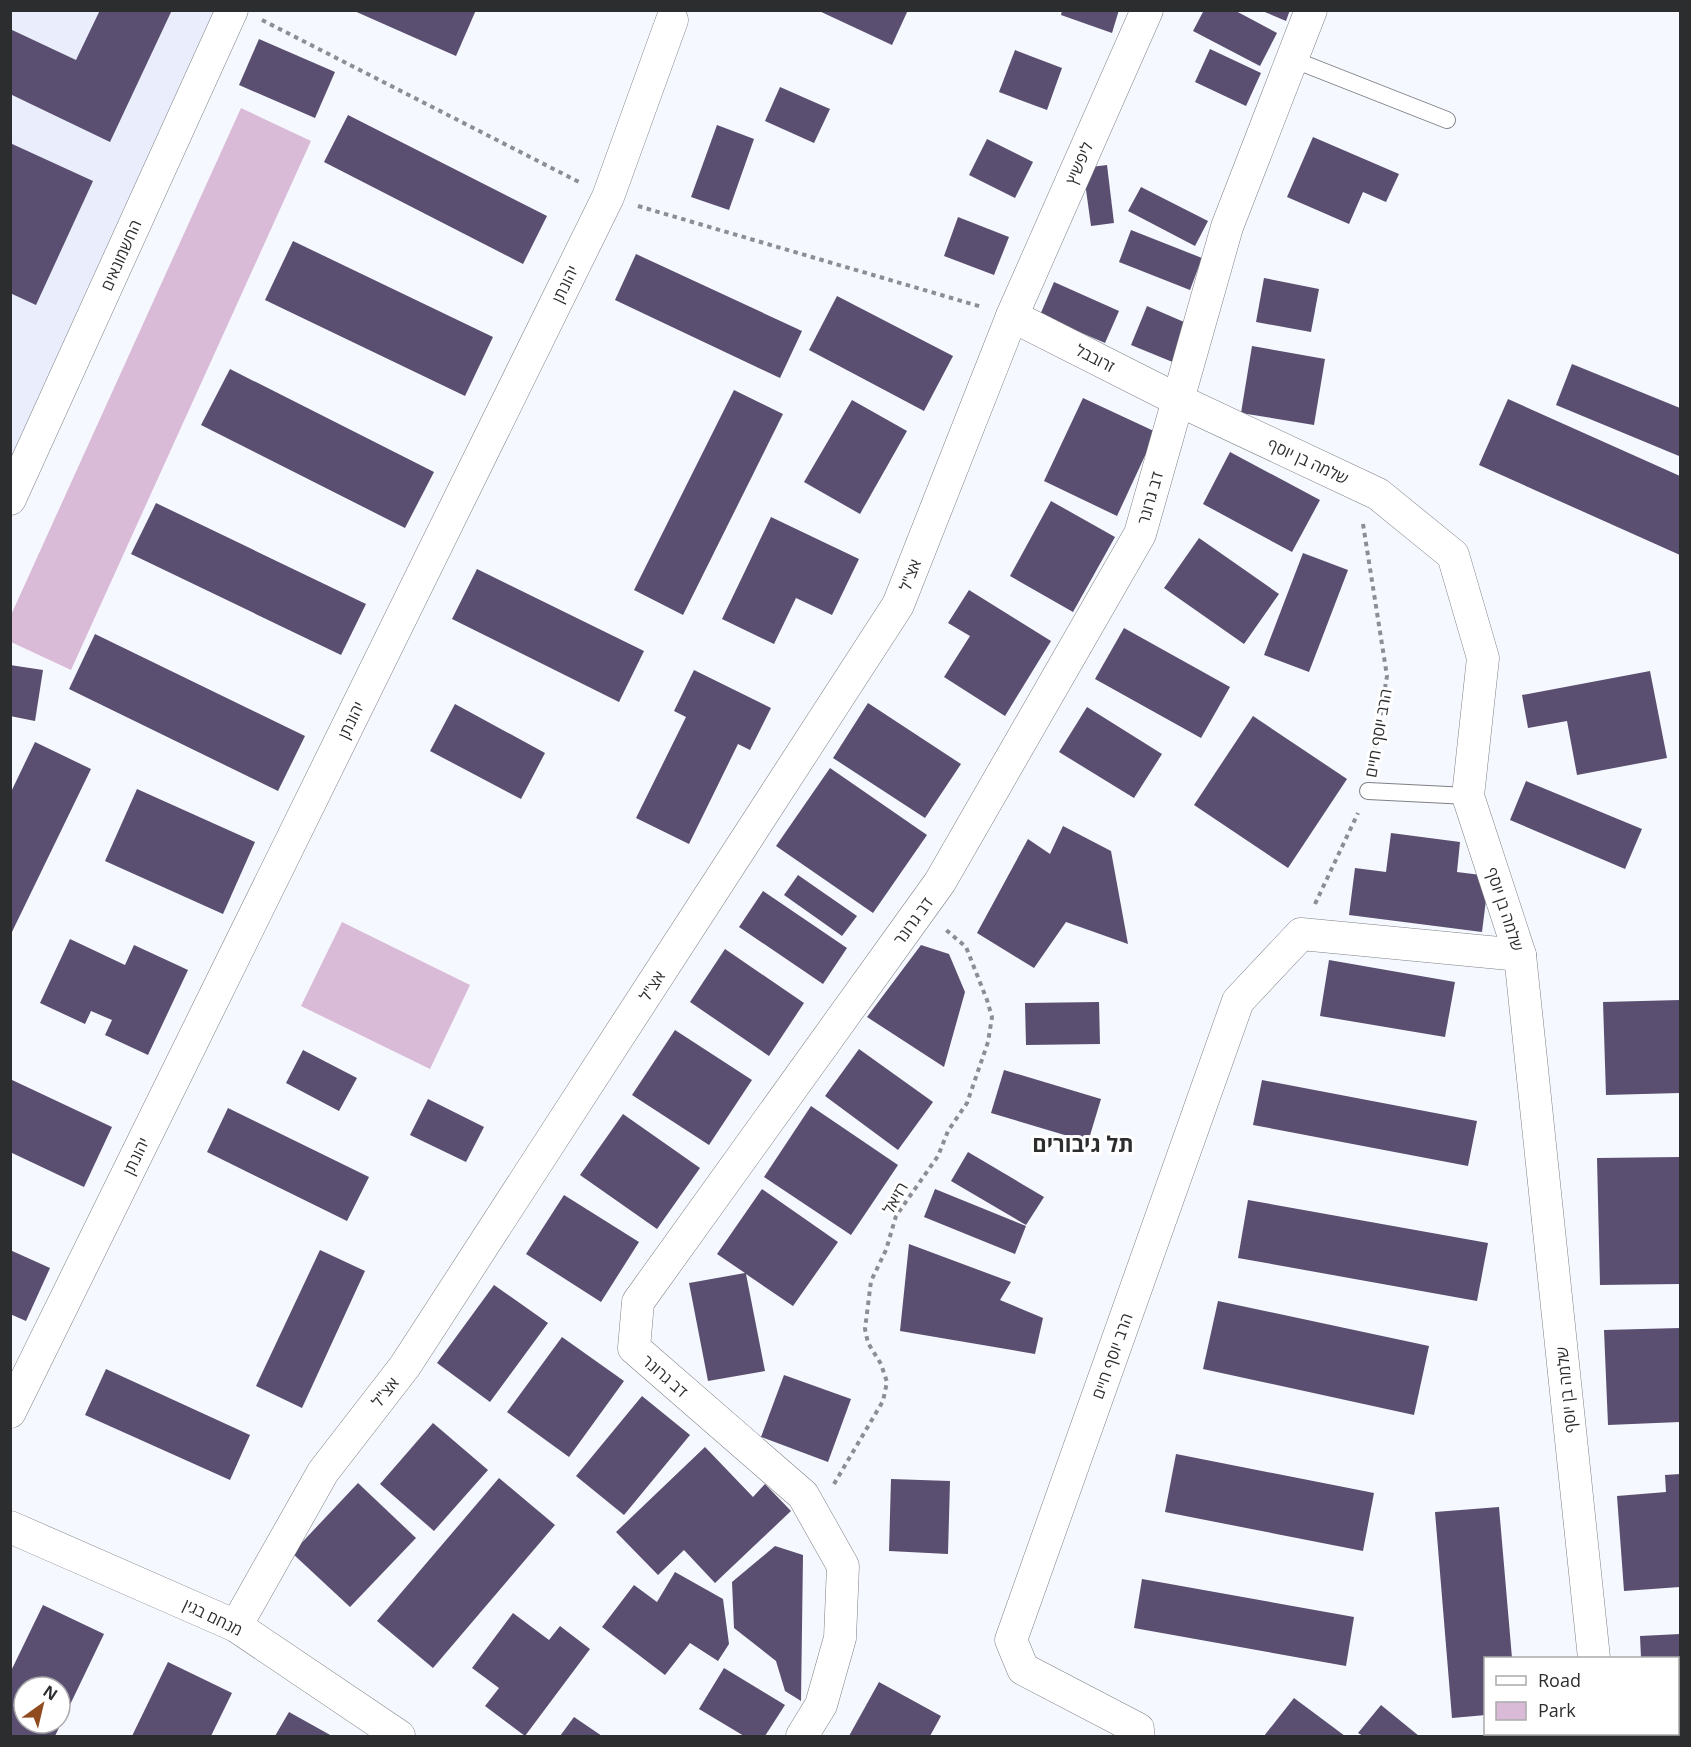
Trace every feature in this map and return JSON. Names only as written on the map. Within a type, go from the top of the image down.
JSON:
[{"type":"street","name":"החשמונאים","points":[[10,499],[232,10]]},
{"type":"street","name":"ליפשיץ","points":[[1011,316],[1147,10]]},
{"type":"street","name":"דב גרונר","points":[[802,1737],[821,1705],[840,1638],[843,1566],[803,1495],[634,1348],[638,1302],[940,882],[1140,534],[1227,227],[1311,10]]},
{"type":"street","name":"יהונתן","points":[[10,1412],[608,197],[672,20]]},
{"type":"street","name":"זרובבל","points":[[1011,316],[1178,400]]},
{"type":"street","name":"אצ\"ל","points":[[236,1626],[323,1472],[405,1366],[898,605],[1011,316]]},
{"type":"street","name":"שלמה בן יוסף","points":[[1178,400],[1378,494],[1453,555],[1483,658],[1468,796],[1520,955],[1594,1657]]},
{"type":"street","points":[[1301,934],[1520,955]]},
{"type":"street","name":"הרב יוסף חיים","points":[[1138,1737],[1137,1729],[1023,1669],[1011,1640],[1238,1001],[1301,934]]},
{"type":"street","name":"מנחם בגין","points":[[10,1527],[236,1626],[399,1737]]},
{"type":"lane","points":[[1292,59],[1447,120]]},
{"type":"lane","points":[[1368,791],[1468,796]]},
{"type":"path","name":"הרב יוסף חיים","points":[[1301,934],[1368,791],[1388,676],[1357,484]]},
{"type":"path","name":"רזיאל","points":[[811,1509],[837,1480],[884,1401],[887,1382],[881,1364],[868,1343],[865,1329],[872,1281],[886,1250],[896,1216],[938,1156],[948,1131],[967,1103],[988,1042],[992,1017],[966,947],[922,909]]},
{"type":"shaded area","points":[[11,11],[221,11],[11,496]]},
{"type":"green space","points":[[241,108],[311,141],[71,670],[11,642],[11,615]]},
{"type":"green space","points":[[342,922],[470,985],[430,1069],[301,1006]]},
{"type":"building","points":[[100,10],[172,10],[110,142],[10,94],[10,29],[76,60]]},
{"type":"building","points":[[352,10],[476,10],[456,56]]},
{"type":"building","points":[[817,10],[908,10],[892,45]]},
{"type":"building","points":[[1062,10],[1119,10],[1112,33],[1061,15]]},
{"type":"building","points":[[1204,10],[1234,10],[1277,33],[1260,66],[1193,31]]},
{"type":"building","points":[[1260,10],[1290,10],[1286,21]]},
{"type":"building","points":[[259,39],[335,72],[315,118],[239,85]]},
{"type":"building","points":[[1210,49],[1261,73],[1246,106],[1195,82]]},
{"type":"building","points":[[1015,50],[1062,68],[1047,110],[999,92]]},
{"type":"building","points":[[780,87],[830,109],[814,143],[765,121]]},
{"type":"building","points":[[348,115],[547,216],[523,264],[324,162]]},
{"type":"building","points":[[717,125],[754,139],[729,210],[691,197]]},
{"type":"building","points":[[1313,137],[1399,174],[1386,202],[1363,192],[1349,224],[1287,197]]},
{"type":"building","points":[[987,139],[1033,162],[1015,198],[969,175]]},
{"type":"building","points":[[10,143],[93,181],[36,305],[10,293]]},
{"type":"building","points":[[1107,165],[1114,223],[1091,226],[1083,168]]},
{"type":"building","points":[[1141,187],[1208,221],[1195,246],[1128,211]]},
{"type":"building","points":[[958,217],[1009,237],[994,275],[944,256]]},
{"type":"building","points":[[1131,230],[1202,258],[1190,290],[1119,262]]},
{"type":"building","points":[[293,241],[493,337],[465,396],[265,300]]},
{"type":"building","points":[[636,254],[802,331],[780,378],[615,300]]},
{"type":"building","points":[[1264,278],[1319,289],[1311,332],[1256,322]]},
{"type":"building","points":[[1054,282],[1119,311],[1105,343],[1040,315]]},
{"type":"building","points":[[837,296],[953,356],[924,411],[809,350]]},
{"type":"building","points":[[1147,306],[1191,325],[1175,363],[1131,345]]},
{"type":"building","points":[[1252,346],[1325,359],[1314,425],[1241,413]]},
{"type":"building","points":[[1572,364],[1680,408],[1679,456],[1556,405]]},
{"type":"building","points":[[230,369],[434,472],[405,528],[201,425]]},
{"type":"building","points":[[734,390],[783,414],[683,615],[634,590]]},
{"type":"building","points":[[1083,398],[1156,432],[1117,516],[1044,481]]},
{"type":"building","points":[[1508,399],[1680,476],[1680,555],[1479,465]]},
{"type":"building","points":[[852,400],[907,431],[860,514],[804,482]]},
{"type":"building","points":[[1230,452],[1320,500],[1292,552],[1203,504]]},
{"type":"building","points":[[1051,501],[1115,537],[1073,612],[1010,576]]},
{"type":"building","points":[[156,503],[366,604],[341,655],[131,554]]},
{"type":"building","points":[[771,517],[859,559],[832,615],[796,598],[774,644],[722,619]]},
{"type":"building","points":[[1199,538],[1279,594],[1244,644],[1164,588]]},
{"type":"building","points":[[1303,553],[1348,570],[1309,672],[1264,655]]},
{"type":"building","points":[[477,569],[644,651],[619,702],[452,619]]},
{"type":"building","points":[[969,590],[1051,641],[1005,716],[944,677],[970,636],[948,623]]},
{"type":"building","points":[[1124,628],[1230,687],[1201,738],[1095,679]]},
{"type":"building","points":[[95,634],[305,736],[278,791],[69,689]]},
{"type":"building","points":[[10,665],[43,670],[35,721],[10,716]]},
{"type":"building","points":[[694,670],[771,708],[750,750],[738,744],[689,844],[636,818],[686,717],[674,711]]},
{"type":"building","points":[[1650,671],[1667,758],[1577,775],[1567,721],[1528,728],[1522,695]]},
{"type":"building","points":[[868,703],[961,764],[925,818],[833,758]]},
{"type":"building","points":[[455,704],[545,753],[521,799],[430,751]]},
{"type":"building","points":[[1087,707],[1162,754],[1134,798],[1059,752]]},
{"type":"building","points":[[1253,716],[1347,779],[1288,868],[1194,805]]},
{"type":"building","points":[[35,742],[91,769],[10,936],[10,794]]},
{"type":"building","points":[[830,768],[927,835],[873,913],[776,846]]},
{"type":"building","points":[[1526,781],[1642,829],[1625,869],[1510,820]]},
{"type":"building","points":[[137,789],[255,842],[223,914],[105,861]]},
{"type":"building","points":[[1063,826],[1111,851],[1128,944],[1066,922],[1034,968],[977,933],[1028,839],[1050,854]]},
{"type":"building","points":[[1391,833],[1460,842],[1457,872],[1489,876],[1482,932],[1349,915],[1355,868],[1386,872]]},
{"type":"building","points":[[798,875],[857,916],[842,936],[784,895]]},
{"type":"building","points":[[763,891],[847,948],[823,984],[739,927]]},
{"type":"building","points":[[70,939],[125,965],[134,945],[188,970],[148,1055],[105,1035],[112,1020],[91,1011],[85,1024],[40,1003]]},
{"type":"building","points":[[921,945],[949,954],[965,992],[944,1067],[867,1017]]},
{"type":"building","points":[[725,949],[804,1003],[769,1056],[690,1002]]},
{"type":"building","points":[[1329,960],[1455,982],[1445,1037],[1320,1016]]},
{"type":"building","points":[[1680,1000],[1680,1093],[1606,1095],[1603,1002]]},
{"type":"building","points":[[1099,1002],[1100,1044],[1026,1045],[1025,1003]]},
{"type":"building","points":[[675,1030],[752,1080],[709,1145],[632,1095]]},
{"type":"building","points":[[859,1049],[933,1102],[898,1150],[825,1096]]},
{"type":"building","points":[[303,1050],[357,1078],[339,1111],[286,1083]]},
{"type":"building","points":[[1004,1070],[1101,1099],[1088,1142],[991,1113]]},
{"type":"building","points":[[10,1079],[112,1127],[84,1187],[10,1152]]},
{"type":"building","points":[[1262,1080],[1477,1121],[1468,1166],[1253,1125]]},
{"type":"building","points":[[428,1099],[484,1127],[466,1162],[410,1135]]},
{"type":"building","points":[[811,1106],[898,1165],[851,1235],[764,1177]]},
{"type":"building","points":[[228,1108],[369,1177],[347,1221],[207,1152]]},
{"type":"building","points":[[623,1114],[700,1168],[657,1229],[580,1175]]},
{"type":"building","points":[[968,1152],[1044,1197],[1026,1225],[951,1181]]},
{"type":"building","points":[[1680,1157],[1680,1284],[1600,1285],[1597,1158]]},
{"type":"building","points":[[762,1189],[838,1242],[793,1306],[746,1274],[765,1371],[708,1381],[689,1283],[745,1273],[717,1254]]},
{"type":"building","points":[[935,1189],[1026,1226],[1015,1254],[924,1217]]},
{"type":"building","points":[[564,1195],[639,1242],[601,1302],[526,1254]]},
{"type":"building","points":[[1248,1200],[1488,1243],[1477,1301],[1238,1258]]},
{"type":"building","points":[[909,1244],[1011,1282],[1000,1300],[1043,1318],[1035,1354],[900,1331]]},
{"type":"building","points":[[10,1250],[50,1268],[26,1321],[10,1314]]},
{"type":"building","points":[[320,1250],[365,1271],[302,1408],[256,1386]]},
{"type":"building","points":[[494,1285],[548,1323],[490,1402],[437,1363]]},
{"type":"building","points":[[1218,1301],[1429,1346],[1414,1415],[1203,1369]]},
{"type":"building","points":[[1680,1328],[1680,1422],[1608,1425],[1604,1330]]},
{"type":"building","points":[[562,1337],[624,1381],[569,1457],[507,1412]]},
{"type":"building","points":[[106,1369],[250,1435],[230,1480],[85,1415]]},
{"type":"building","points":[[784,1375],[851,1399],[828,1462],[761,1437]]},
{"type":"building","points":[[642,1396],[690,1435],[624,1515],[576,1476]]},
{"type":"building","points":[[433,1423],[488,1470],[434,1531],[380,1484]]},
{"type":"building","points":[[705,1447],[753,1497],[765,1484],[791,1511],[715,1583],[684,1550],[658,1575],[616,1532]]},
{"type":"building","points":[[1176,1454],[1374,1493],[1363,1551],[1165,1512]]},
{"type":"building","points":[[1680,1474],[1680,1587],[1624,1591],[1617,1496],[1666,1492],[1665,1475]]},
{"type":"building","points":[[499,1478],[555,1525],[433,1668],[377,1621]]},
{"type":"building","points":[[891,1479],[950,1481],[948,1554],[889,1551]]},
{"type":"building","points":[[358,1483],[416,1538],[350,1607],[292,1553]]},
{"type":"building","points":[[1499,1507],[1512,1657],[1484,1657],[1484,1715],[1452,1718],[1435,1512]]},
{"type":"building","points":[[775,1546],[803,1555],[801,1701],[785,1691],[776,1661],[734,1628],[732,1582]]},
{"type":"building","points":[[675,1572],[723,1599],[729,1644],[718,1661],[690,1643],[665,1675],[602,1627],[634,1585],[657,1602]]},
{"type":"building","points":[[1142,1579],[1354,1617],[1346,1666],[1134,1628]]},
{"type":"building","points":[[43,1605],[104,1634],[72,1701],[72,1675],[12,1675],[12,1735],[55,1735],[10,1736],[10,1673]]},
{"type":"building","points":[[513,1613],[549,1640],[560,1626],[590,1649],[525,1736],[485,1706],[499,1688],[472,1668]]},
{"type":"building","points":[[1680,1634],[1680,1736],[1646,1736],[1679,1735],[1679,1657],[1641,1657],[1640,1636]]},
{"type":"building","points":[[168,1662],[232,1693],[211,1736],[132,1736]]},
{"type":"building","points":[[724,1668],[785,1705],[765,1736],[744,1736],[699,1709]]},
{"type":"building","points":[[879,1682],[941,1716],[930,1736],[849,1736]]},
{"type":"building","points":[[1294,1698],[1345,1736],[1264,1736]]},
{"type":"building","points":[[1381,1705],[1419,1736],[1363,1736],[1358,1733]]},
{"type":"building","points":[[289,1712],[332,1736],[275,1736]]},
{"type":"building","points":[[574,1717],[602,1736],[560,1736]]},
{"type":"district","name":"תל גיבורים","points":[[1083,1143]]}]
